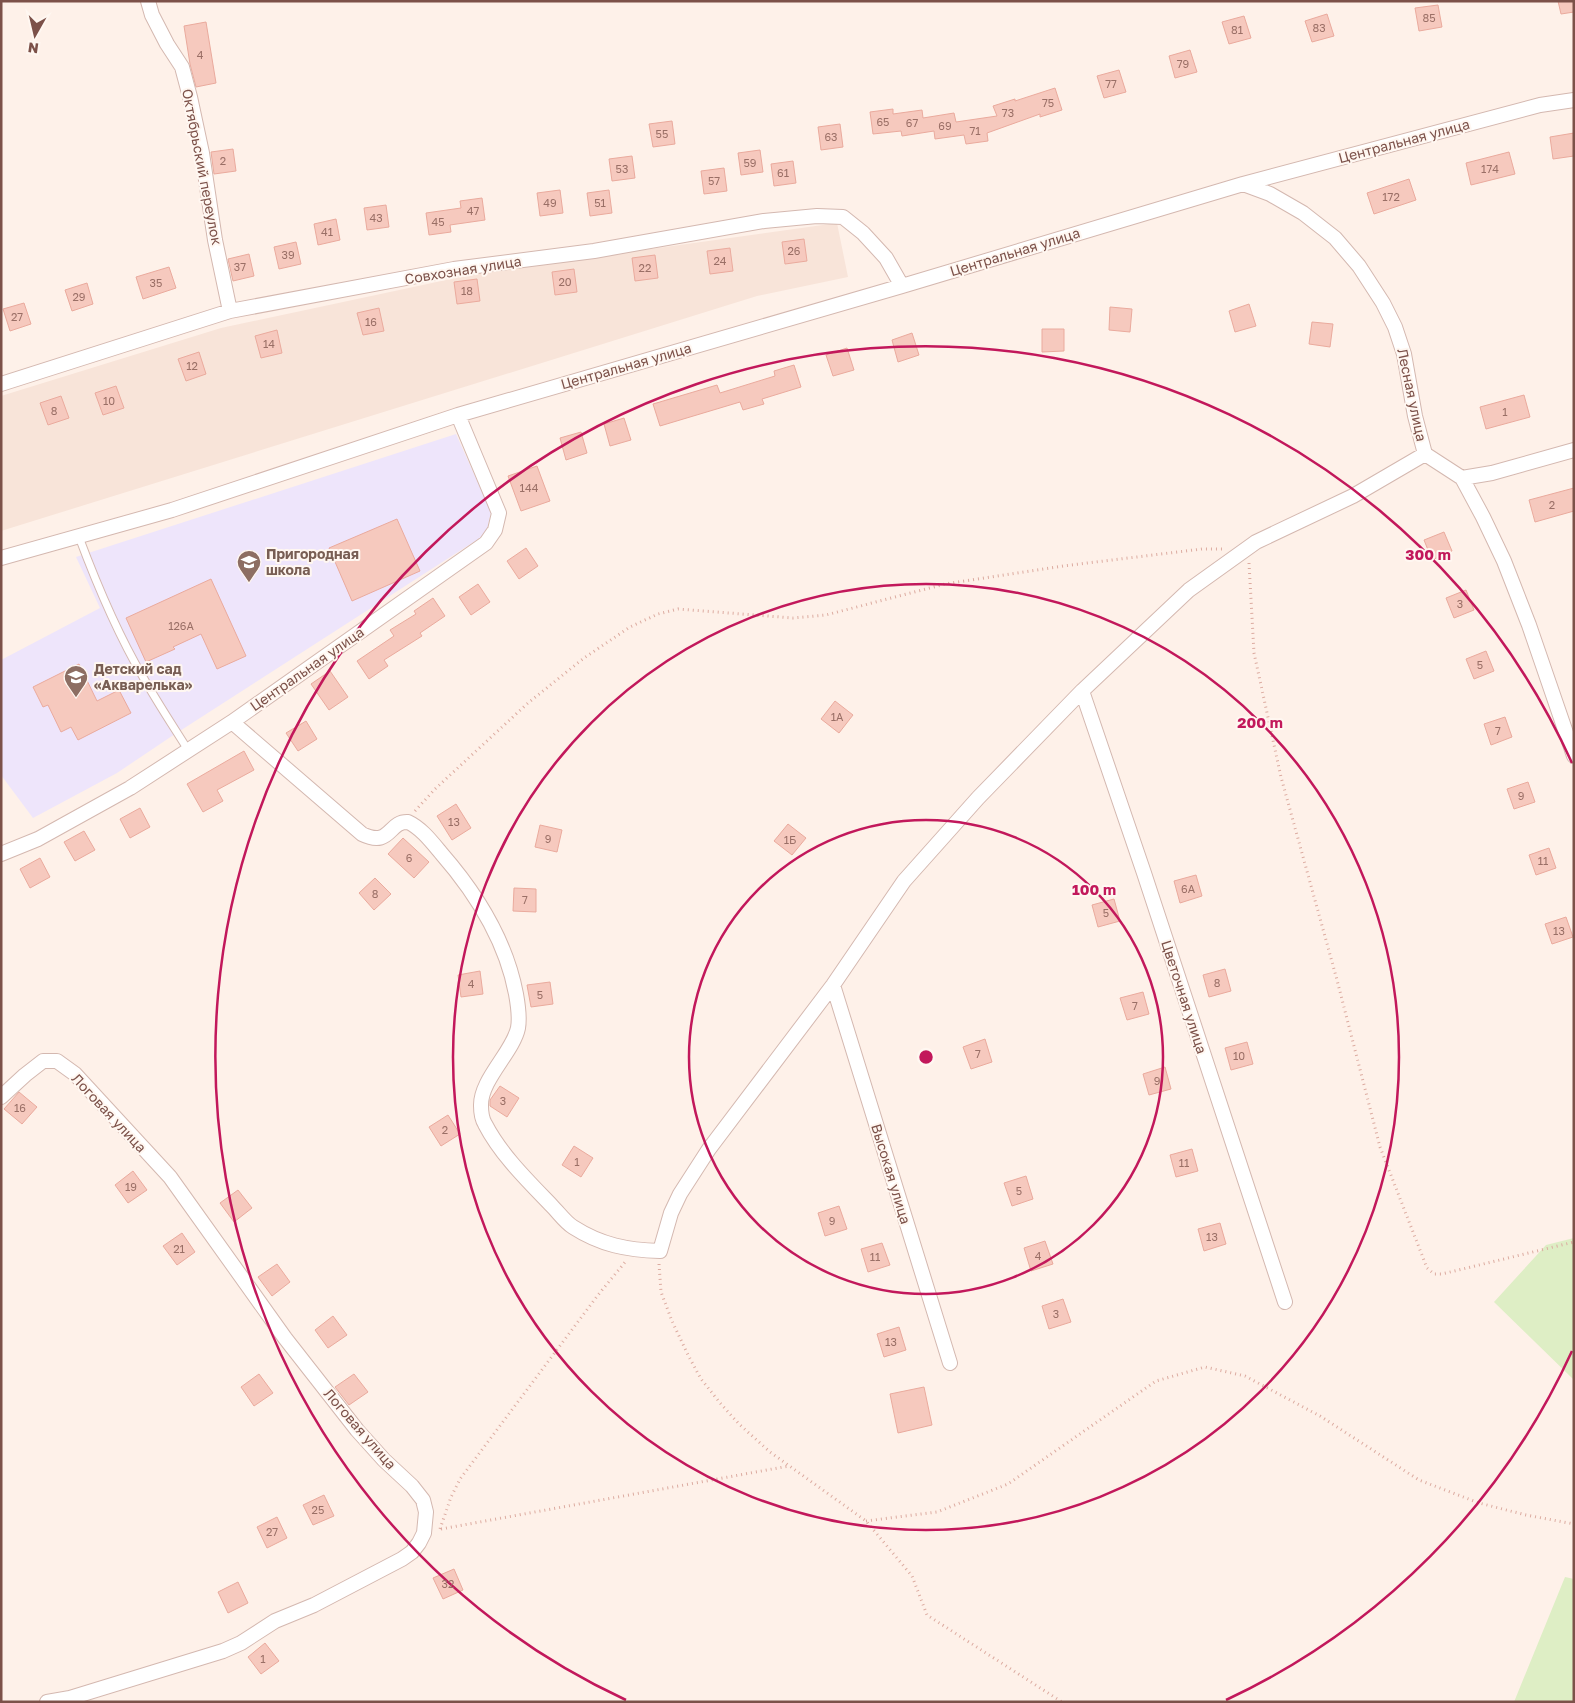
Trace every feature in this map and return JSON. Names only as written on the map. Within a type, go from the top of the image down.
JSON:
[{"type":"street","name":"Октябрьский переулок","points":[[148,1],[152,15],[182,67],[190,97],[202,153],[215,240],[230,311]]},
{"type":"street","name":"Центральная улица","points":[[1,558],[172,510],[458,415],[1244,184],[1540,105],[1574,100]]},
{"type":"street","name":"Лесная улица","points":[[1244,184],[1270,194],[1303,214],[1335,238],[1359,266],[1383,303],[1395,327],[1404,354],[1415,416],[1425,454],[1462,478]]},
{"type":"street","name":"Совхозная улица","points":[[1,384],[230,311],[454,270],[594,251],[764,221],[817,216],[843,217],[863,233],[886,258],[902,286]]},
{"type":"street","name":"Центральная улица","points":[[1,854],[38,839],[130,788],[232,722],[486,543],[495,530],[499,513],[458,415]]},
{"type":"street","points":[[1574,450],[1492,473],[1462,478],[1504,561],[1529,625],[1574,756]]},
{"type":"street","points":[[232,722],[362,834],[377,839],[383,837],[399,824],[408,822],[428,838],[462,877],[491,924],[513,979],[518,1010],[516,1036],[496,1067],[482,1096],[480,1104],[481,1114],[485,1124],[510,1159],[572,1226],[606,1244],[635,1250],[660,1251],[671,1213],[688,1179],[708,1149],[832,985],[904,881],[978,798],[1082,692],[1189,590],[1256,542],[1352,496],[1425,454]]},
{"type":"street","name":"Цветочная улица","points":[[1082,692],[1144,873],[1285,1302]]},
{"type":"street","name":"Высокая улица","points":[[832,985],[950,1363]]},
{"type":"street","name":"Логовая улица","points":[[1,1098],[24,1075],[43,1061],[57,1061],[75,1074],[170,1177],[285,1338],[357,1430],[384,1460],[412,1486],[423,1500],[426,1512],[424,1534],[412,1552],[314,1605],[275,1622],[242,1642],[223,1651],[76,1700],[47,1702]]},
{"type":"lane","points":[[79,537],[111,616],[143,676],[188,750]]},
{"type":"path","points":[[408,822],[418,807],[435,789],[528,703],[584,658],[630,627],[658,614],[678,609],[793,618],[826,616],[945,584],[1063,566],[1202,549],[1248,548],[1254,653],[1281,777],[1380,1146],[1427,1268],[1434,1274],[1442,1274],[1574,1242]]},
{"type":"path","points":[[438,1534],[451,1497],[460,1479],[598,1295],[635,1250]]},
{"type":"path","points":[[660,1251],[659,1275],[661,1292],[672,1321],[701,1379],[720,1404],[770,1452],[866,1521],[912,1576],[927,1615],[1062,1702]]},
{"type":"path","points":[[866,1521],[937,1512],[1008,1484],[1156,1382],[1205,1367],[1245,1376],[1253,1380],[1320,1416],[1418,1480],[1479,1504],[1526,1516],[1574,1524]]},
{"type":"path","points":[[440,1529],[790,1466]]},
{"type":"shaded area","points":[[837,223],[848,277],[757,296],[1,531],[1,396],[221,328],[479,273]]},
{"type":"shaded area","name":"Пригородная школа","points":[[456,434],[491,512],[486,534],[117,773],[33,818],[1,775],[1,660],[100,608],[76,557]]},
{"type":"green space","points":[[1574,1238],[1574,1380],[1494,1302],[1546,1245]]},
{"type":"green space","points":[[1565,1577],[1574,1579],[1574,1702],[1514,1702]]},
{"type":"building","points":[[1558,1],[1574,1],[1574,12],[1561,14]]},
{"type":"building","points":[[1438,5],[1442,27],[1419,31],[1415,8]]},
{"type":"building","points":[[1327,14],[1334,36],[1312,42],[1305,21]]},
{"type":"building","points":[[1244,16],[1251,38],[1229,44],[1222,22]]},
{"type":"building","points":[[206,22],[216,83],[196,87],[184,26]]},
{"type":"building","points":[[1190,50],[1197,72],[1175,78],[1169,56]]},
{"type":"building","points":[[1119,70],[1126,92],[1104,98],[1097,76]]},
{"type":"building","points":[[1055,88],[1062,110],[1040,117],[1040,114],[987,133],[988,141],[966,144],[964,135],[935,139],[934,131],[902,136],[901,131],[873,134],[870,112],[893,109],[893,114],[922,110],[923,118],[954,113],[956,122],[997,116],[993,106]]},
{"type":"building","points":[[672,121],[675,144],[653,147],[649,124]]},
{"type":"building","points":[[840,124],[843,147],[821,150],[818,127]]},
{"type":"building","points":[[1574,133],[1574,156],[1553,159],[1550,137]]},
{"type":"building","points":[[233,149],[236,171],[214,174],[211,152]]},
{"type":"building","points":[[760,150],[763,172],[741,175],[738,153]]},
{"type":"building","points":[[1509,152],[1515,174],[1471,185],[1466,163]]},
{"type":"building","points":[[632,156],[635,178],[612,181],[609,159]]},
{"type":"building","points":[[793,161],[796,183],[774,186],[771,164]]},
{"type":"building","points":[[724,168],[727,191],[704,194],[701,171]]},
{"type":"building","points":[[1409,179],[1416,200],[1374,214],[1367,193]]},
{"type":"building","points":[[560,190],[563,213],[540,216],[537,193]]},
{"type":"building","points":[[609,190],[612,213],[590,216],[587,193]]},
{"type":"building","points":[[482,198],[485,220],[450,225],[451,232],[429,235],[426,213],[461,208],[460,201]]},
{"type":"building","points":[[386,205],[389,227],[367,230],[364,208]]},
{"type":"building","points":[[336,219],[340,240],[318,245],[314,224]]},
{"type":"building","points":[[804,239],[807,261],[785,264],[782,242]]},
{"type":"building","points":[[296,242],[301,264],[279,269],[274,247]]},
{"type":"building","points":[[730,248],[733,271],[710,274],[707,251]]},
{"type":"building","points":[[249,254],[254,276],[233,281],[228,259]]},
{"type":"building","points":[[655,255],[658,278],[635,281],[632,258]]},
{"type":"building","points":[[169,267],[176,288],[143,299],[136,277]]},
{"type":"building","points":[[574,269],[577,292],[555,295],[552,272]]},
{"type":"building","points":[[477,279],[480,301],[457,304],[454,282]]},
{"type":"building","points":[[87,283],[93,304],[72,311],[65,290]]},
{"type":"building","points":[[24,303],[31,324],[10,331],[3,309]]},
{"type":"building","points":[[1249,304],[1256,326],[1235,332],[1229,311]]},
{"type":"building","points":[[1110,307],[1132,309],[1130,332],[1109,330]]},
{"type":"building","points":[[379,308],[384,331],[363,335],[357,313]]},
{"type":"building","points":[[1312,322],[1333,324],[1330,347],[1309,344]]},
{"type":"building","points":[[1042,329],[1064,329],[1064,351],[1042,352]]},
{"type":"building","points":[[277,330],[282,353],[261,358],[255,336]]},
{"type":"building","points":[[912,333],[919,355],[898,362],[892,340]]},
{"type":"building","points":[[847,348],[854,370],[833,376],[826,355]]},
{"type":"building","points":[[199,352],[206,374],[186,381],[178,359]]},
{"type":"building","points":[[794,365],[801,387],[762,399],[764,404],[743,410],[740,402],[660,426],[653,404],[717,385],[720,393],[775,376],[774,371]]},
{"type":"building","points":[[116,386],[124,408],[103,415],[95,393]]},
{"type":"building","points":[[1524,395],[1530,417],[1486,429],[1480,407]]},
{"type":"building","points":[[61,396],[69,418],[48,425],[40,403]]},
{"type":"building","points":[[624,418],[631,440],[610,446],[604,424]]},
{"type":"building","points":[[581,432],[587,453],[566,460],[560,438]]},
{"type":"building","points":[[537,466],[550,501],[521,511],[508,476]]},
{"type":"building","points":[[1574,488],[1574,511],[1535,522],[1529,500]]},
{"type":"building","points":[[397,519],[420,571],[352,601],[329,548]]},
{"type":"building","points":[[1444,532],[1452,551],[1432,560],[1424,540]]},
{"type":"building","points":[[526,548],[538,566],[519,579],[507,561]]},
{"type":"building","points":[[211,579],[246,656],[217,669],[201,634],[173,647],[175,649],[146,662],[126,618]]},
{"type":"building","points":[[478,584],[490,602],[471,615],[459,597]]},
{"type":"building","points":[[1466,590],[1474,610],[1454,618],[1446,598]]},
{"type":"building","points":[[433,598],[445,616],[420,633],[422,636],[384,660],[388,666],[369,679],[357,661],[394,636],[390,630],[416,614],[414,611]]},
{"type":"building","points":[[1486,651],[1494,671],[1474,679],[1466,659]]},
{"type":"building","points":[[79,664],[97,701],[119,690],[131,713],[78,740],[71,727],[61,732],[48,705],[43,707],[33,687]]},
{"type":"building","points":[[330,671],[348,697],[329,710],[311,684]]},
{"type":"building","points":[[835,701],[853,715],[839,733],[821,719]]},
{"type":"building","points":[[1505,717],[1512,737],[1491,745],[1484,724]]},
{"type":"building","points":[[306,721],[317,739],[298,751],[286,733]]},
{"type":"building","points":[[244,751],[254,770],[217,790],[223,801],[203,812],[187,784]]},
{"type":"building","points":[[1528,782],[1535,802],[1514,809],[1507,789]]},
{"type":"building","points":[[456,804],[471,828],[452,840],[437,816]]},
{"type":"building","points":[[140,808],[150,827],[130,838],[120,819]]},
{"type":"building","points":[[788,824],[806,838],[792,855],[774,841]]},
{"type":"building","points":[[540,825],[562,830],[557,852],[535,847]]},
{"type":"building","points":[[84,831],[95,850],[75,861],[64,842]]},
{"type":"building","points":[[403,838],[429,862],[414,878],[388,854]]},
{"type":"building","points":[[1549,848],[1556,868],[1536,875],[1529,855]]},
{"type":"building","points":[[40,858],[50,877],[30,888],[20,869]]},
{"type":"building","points":[[1196,875],[1202,896],[1180,903],[1174,881]]},
{"type":"building","points":[[375,878],[391,894],[374,910],[359,893]]},
{"type":"building","points":[[514,888],[536,889],[536,912],[513,911]]},
{"type":"building","points":[[1114,899],[1120,921],[1098,927],[1092,905]]},
{"type":"building","points":[[1566,917],[1573,937],[1552,944],[1545,924]]},
{"type":"building","points":[[1225,969],[1231,991],[1209,997],[1203,975]]},
{"type":"building","points":[[480,971],[483,994],[461,997],[458,975]]},
{"type":"building","points":[[550,982],[553,1004],[531,1007],[527,985]]},
{"type":"building","points":[[1143,992],[1149,1014],[1127,1020],[1120,998]]},
{"type":"building","points":[[985,1039],[992,1062],[971,1069],[963,1047]]},
{"type":"building","points":[[1247,1042],[1253,1064],[1231,1070],[1225,1048]]},
{"type":"building","points":[[1165,1067],[1171,1089],[1149,1095],[1143,1074]]},
{"type":"building","points":[[500,1086],[519,1098],[507,1117],[490,1106],[490,1100]]},
{"type":"building","points":[[19,1092],[37,1107],[22,1124],[4,1109]]},
{"type":"building","points":[[448,1115],[460,1134],[441,1146],[429,1127]]},
{"type":"building","points":[[574,1146],[593,1158],[581,1177],[562,1165]]},
{"type":"building","points":[[1192,1149],[1198,1171],[1176,1177],[1170,1155]]},
{"type":"building","points":[[133,1171],[147,1190],[128,1203],[115,1185]]},
{"type":"building","points":[[1026,1176],[1033,1199],[1012,1206],[1004,1183]]},
{"type":"building","points":[[238,1190],[252,1208],[234,1222],[220,1203]]},
{"type":"building","points":[[839,1206],[847,1229],[825,1236],[818,1213]]},
{"type":"building","points":[[1220,1223],[1226,1244],[1204,1251],[1198,1229]]},
{"type":"building","points":[[182,1233],[195,1252],[177,1265],[163,1246]]},
{"type":"building","points":[[1045,1241],[1053,1264],[1031,1271],[1024,1248]]},
{"type":"building","points":[[882,1243],[890,1265],[868,1272],[861,1249]]},
{"type":"building","points":[[277,1264],[290,1282],[272,1296],[258,1277]]},
{"type":"building","points":[[1063,1299],[1071,1322],[1049,1329],[1042,1306]]},
{"type":"building","points":[[333,1316],[347,1335],[328,1348],[315,1330]]},
{"type":"building","points":[[899,1327],[906,1350],[884,1357],[877,1334]]},
{"type":"building","points":[[259,1374],[273,1393],[254,1406],[241,1387]]},
{"type":"building","points":[[354,1374],[368,1392],[349,1405],[335,1387]]},
{"type":"building","points":[[924,1387],[932,1425],[898,1433],[890,1394]]},
{"type":"building","points":[[324,1495],[334,1516],[313,1525],[303,1505]]},
{"type":"building","points":[[277,1517],[287,1538],[267,1548],[257,1527]]},
{"type":"building","points":[[454,1569],[463,1590],[443,1599],[433,1578]]},
{"type":"building","points":[[238,1582],[248,1603],[228,1613],[218,1592]]},
{"type":"building","points":[[265,1643],[279,1661],[261,1674],[248,1657]]},
{"type":"place","name":"Пригородная школа","points":[[249,583]]},
{"type":"place","name":"Детский сад «Акварелька»","points":[[76,698]]}]
